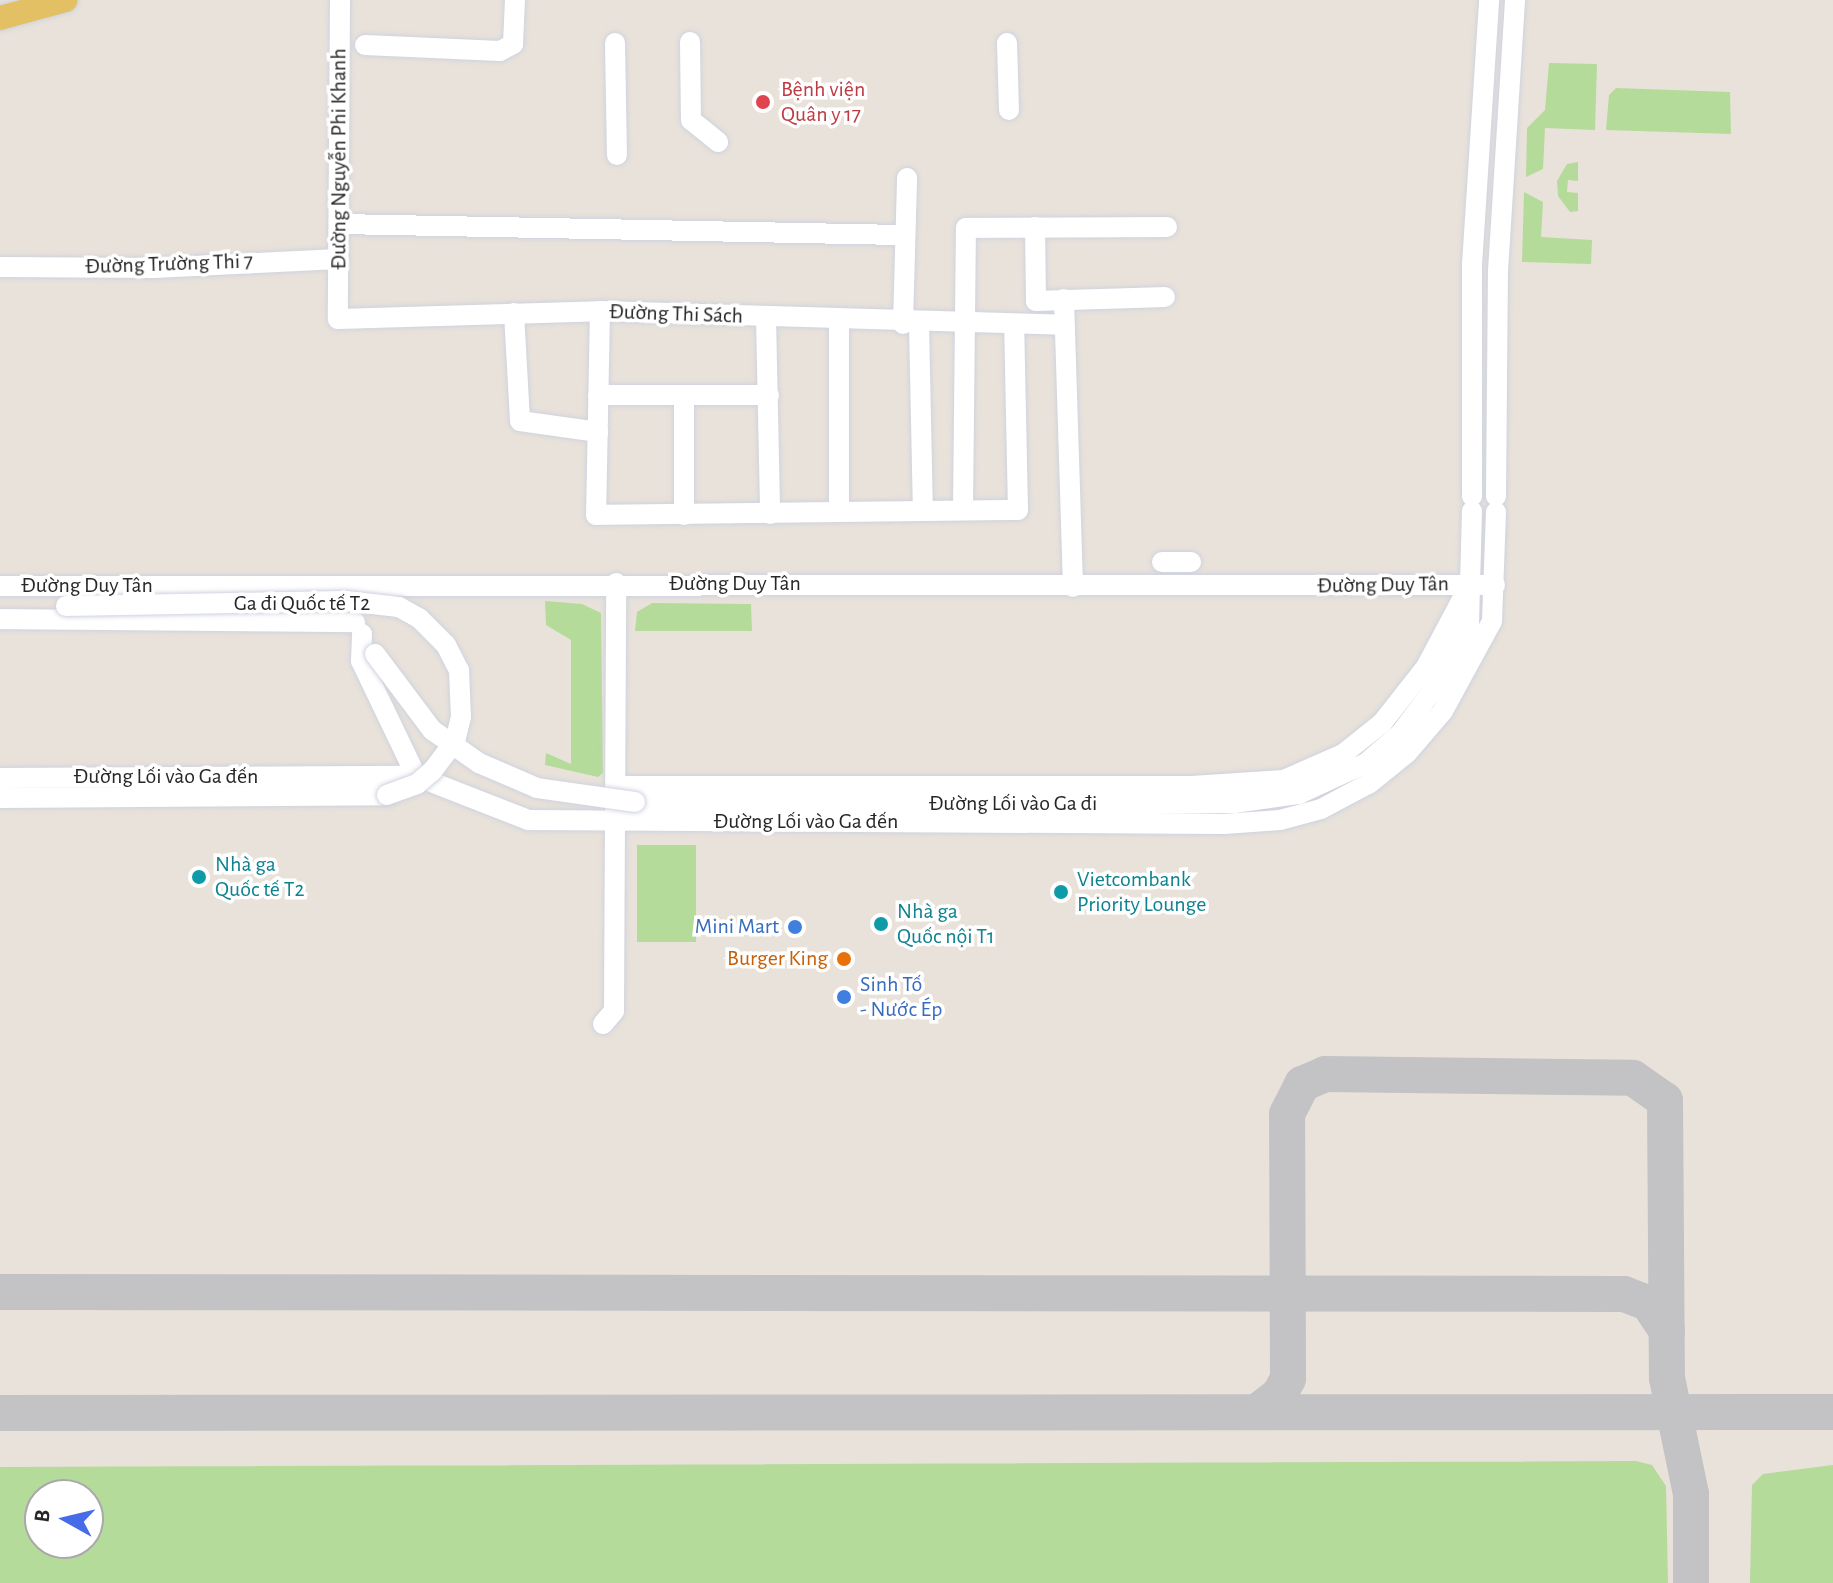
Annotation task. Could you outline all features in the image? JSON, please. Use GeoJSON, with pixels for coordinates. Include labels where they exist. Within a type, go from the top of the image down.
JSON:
{"type":"FeatureCollection","features":[{"type":"Feature","properties":{"kind":"main road"},"geometry":{"type":"LineString","coordinates":[[0,18],[66,0]]}},
{"type":"Feature","properties":{"kind":"street","name":"Đường Nguyễn Phi Khanh"},"geometry":{"type":"LineString","coordinates":[[338,319],[340,0]]}},
{"type":"Feature","properties":{"kind":"street"},"geometry":{"type":"LineString","coordinates":[[365,45],[500,51],[513,44],[515,0]]}},
{"type":"Feature","properties":{"kind":"street","name":"Đường Duy Tân"},"geometry":{"type":"LineString","coordinates":[[1471,584],[1472,265],[1489,0]]}},
{"type":"Feature","properties":{"kind":"street"},"geometry":{"type":"LineString","coordinates":[[1495,585],[1498,271],[1515,0]]}},
{"type":"Feature","properties":{"kind":"street"},"geometry":{"type":"LineString","coordinates":[[690,42],[691,120],[718,142]]}},
{"type":"Feature","properties":{"kind":"street"},"geometry":{"type":"LineString","coordinates":[[615,43],[617,155]]}},
{"type":"Feature","properties":{"kind":"street"},"geometry":{"type":"LineString","coordinates":[[1007,43],[1009,110]]}},
{"type":"Feature","properties":{"kind":"street"},"geometry":{"type":"LineString","coordinates":[[907,178],[904,235],[923,510]]}},
{"type":"Feature","properties":{"kind":"street"},"geometry":{"type":"LineString","coordinates":[[339,224],[904,235]]}},
{"type":"Feature","properties":{"kind":"street"},"geometry":{"type":"LineString","coordinates":[[1035,227],[1036,301],[1165,297]]}},
{"type":"Feature","properties":{"kind":"street"},"geometry":{"type":"LineString","coordinates":[[963,509],[962,324],[966,228],[1167,227]]}},
{"type":"Feature","properties":{"kind":"street","name":"Đường Trường Thi 7"},"geometry":{"type":"LineString","coordinates":[[0,267],[154,268],[339,259]]}},
{"type":"Feature","properties":{"kind":"street"},"geometry":{"type":"LineString","coordinates":[[1064,299],[1073,587]]}},
{"type":"Feature","properties":{"kind":"street"},"geometry":{"type":"LineString","coordinates":[[600,311],[596,515],[1018,510],[1014,325]]}},
{"type":"Feature","properties":{"kind":"street","name":"Đường Thi Sách"},"geometry":{"type":"LineString","coordinates":[[338,319],[600,311],[911,324],[1064,325]]}},
{"type":"Feature","properties":{"kind":"street"},"geometry":{"type":"LineString","coordinates":[[514,313],[520,421],[598,432]]}},
{"type":"Feature","properties":{"kind":"street"},"geometry":{"type":"LineString","coordinates":[[766,317],[770,514]]}},
{"type":"Feature","properties":{"kind":"street"},"geometry":{"type":"LineString","coordinates":[[839,320],[839,512]]}},
{"type":"Feature","properties":{"kind":"street"},"geometry":{"type":"LineString","coordinates":[[1473,389],[1497,390]]}},
{"type":"Feature","properties":{"kind":"street"},"geometry":{"type":"LineString","coordinates":[[598,395],[769,395]]}},
{"type":"Feature","properties":{"kind":"street"},"geometry":{"type":"LineString","coordinates":[[684,395],[684,515]]}},
{"type":"Feature","properties":{"kind":"street"},"geometry":{"type":"LineString","coordinates":[[1162,562],[1191,562]]}},
{"type":"Feature","properties":{"kind":"street"},"geometry":{"type":"LineString","coordinates":[[603,1024],[614,1011],[618,786],[616,583]]}},
{"type":"Feature","properties":{"kind":"street","name":"Đường Duy Tân"},"geometry":{"type":"LineString","coordinates":[[0,586],[616,583],[1073,587],[1495,585]]}},
{"type":"Feature","properties":{"kind":"street"},"geometry":{"type":"LineString","coordinates":[[0,790],[386,788],[416,776],[361,661],[356,584]]}},
{"type":"Feature","properties":{"kind":"street"},"geometry":{"type":"LineString","coordinates":[[618,786],[1192,786],[1284,780],[1343,754],[1382,723],[1426,667],[1471,584]]}},
{"type":"Feature","properties":{"kind":"street","name":"Đường Lối vào Ga đi"},"geometry":{"type":"LineString","coordinates":[[358,628],[432,730],[479,763],[537,788],[635,802],[1069,805],[1275,798],[1353,772],[1415,717],[1466,632],[1471,584]]}},
{"type":"Feature","properties":{"kind":"street","name":"Đường Lối vào Ga đến"},"geometry":{"type":"LineString","coordinates":[[0,778],[416,776],[528,820],[1224,824],[1302,815],[1370,783],[1429,730],[1486,640],[1495,585]]}},
{"type":"Feature","properties":{"kind":"street","name":"Ga đi Quốc tế T2"},"geometry":{"type":"LineString","coordinates":[[0,605],[346,601],[399,607],[419,618],[446,645],[459,670],[461,717],[455,741],[432,771],[417,784],[387,795],[0,798]]}},
{"type":"Feature","properties":{"kind":"street"},"geometry":{"type":"LineString","coordinates":[[0,619],[358,628]]}},
{"type":"Feature","properties":{"kind":"green space"},"geometry":{"type":"Polygon","coordinates":[[[1549,63],[1597,64],[1595,130],[1545,128],[1543,169],[1526,177],[1527,128],[1545,110],[1549,63]]]}},
{"type":"Feature","properties":{"kind":"green space"},"geometry":{"type":"Polygon","coordinates":[[[1616,88],[1730,92],[1731,134],[1606,130],[1609,95],[1616,88]]]}},
{"type":"Feature","properties":{"kind":"green space"},"geometry":{"type":"Polygon","coordinates":[[[1578,162],[1578,181],[1568,180],[1567,192],[1578,193],[1578,211],[1570,212],[1558,196],[1557,181],[1567,164],[1578,162]]]}},
{"type":"Feature","properties":{"kind":"green space"},"geometry":{"type":"Polygon","coordinates":[[[1524,192],[1543,202],[1541,237],[1592,240],[1591,264],[1522,262],[1524,192]]]}},
{"type":"Feature","properties":{"kind":"green space"},"geometry":{"type":"Polygon","coordinates":[[[545,601],[582,604],[601,613],[603,773],[598,777],[545,765],[546,753],[571,764],[571,640],[546,625],[545,601]]]}},
{"type":"Feature","properties":{"kind":"green space"},"geometry":{"type":"Polygon","coordinates":[[[652,603],[751,604],[752,631],[635,631],[637,612],[652,603]]]}},
{"type":"Feature","properties":{"kind":"green space"},"geometry":{"type":"Polygon","coordinates":[[[637,845],[696,845],[696,942],[637,942],[637,845]]]}},
{"type":"Feature","properties":{"kind":"green space"},"geometry":{"type":"Polygon","coordinates":[[[1636,1461],[1652,1465],[1666,1486],[1668,1583],[0,1583],[0,1467],[1636,1461]]]}},
{"type":"Feature","properties":{"kind":"green space"},"geometry":{"type":"Polygon","coordinates":[[[1833,1465],[1833,1583],[1750,1583],[1752,1485],[1763,1474],[1833,1465]]]}},
{"type":"Feature","properties":{"kind":"taxiway"},"geometry":{"type":"LineString","coordinates":[[1257,1412],[1279,1395],[1288,1379],[1287,1114],[1302,1084],[1325,1074],[1633,1078],[1665,1100],[1667,1378],[1691,1494],[1691,1583]]}},
{"type":"Feature","properties":{"kind":"taxiway"},"geometry":{"type":"LineString","coordinates":[[0,1292],[1624,1294],[1648,1303],[1667,1331]]}},
{"type":"Feature","properties":{"kind":"taxiway"},"geometry":{"type":"LineString","coordinates":[[0,1413],[1833,1412]]}},
{"type":"Feature","properties":{"kind":"place","name":"Bệnh viện Quân y 17"},"geometry":{"type":"Point","coordinates":[763,102]}},
{"type":"Feature","properties":{"kind":"place","name":"Nhà ga Quốc tế T2"},"geometry":{"type":"Point","coordinates":[199,877]}},
{"type":"Feature","properties":{"kind":"place","name":"Vietcombank Priority Lounge"},"geometry":{"type":"Point","coordinates":[1061,892]}},
{"type":"Feature","properties":{"kind":"place","name":"Nhà ga Quốc nội T1"},"geometry":{"type":"Point","coordinates":[881,924]}},
{"type":"Feature","properties":{"kind":"place","name":"Mini Mart"},"geometry":{"type":"Point","coordinates":[795,927]}},
{"type":"Feature","properties":{"kind":"place","name":"Burger King"},"geometry":{"type":"Point","coordinates":[844,959]}},
{"type":"Feature","properties":{"kind":"place","name":"Sinh Tố - Nước Ép"},"geometry":{"type":"Point","coordinates":[844,997]}}]}
